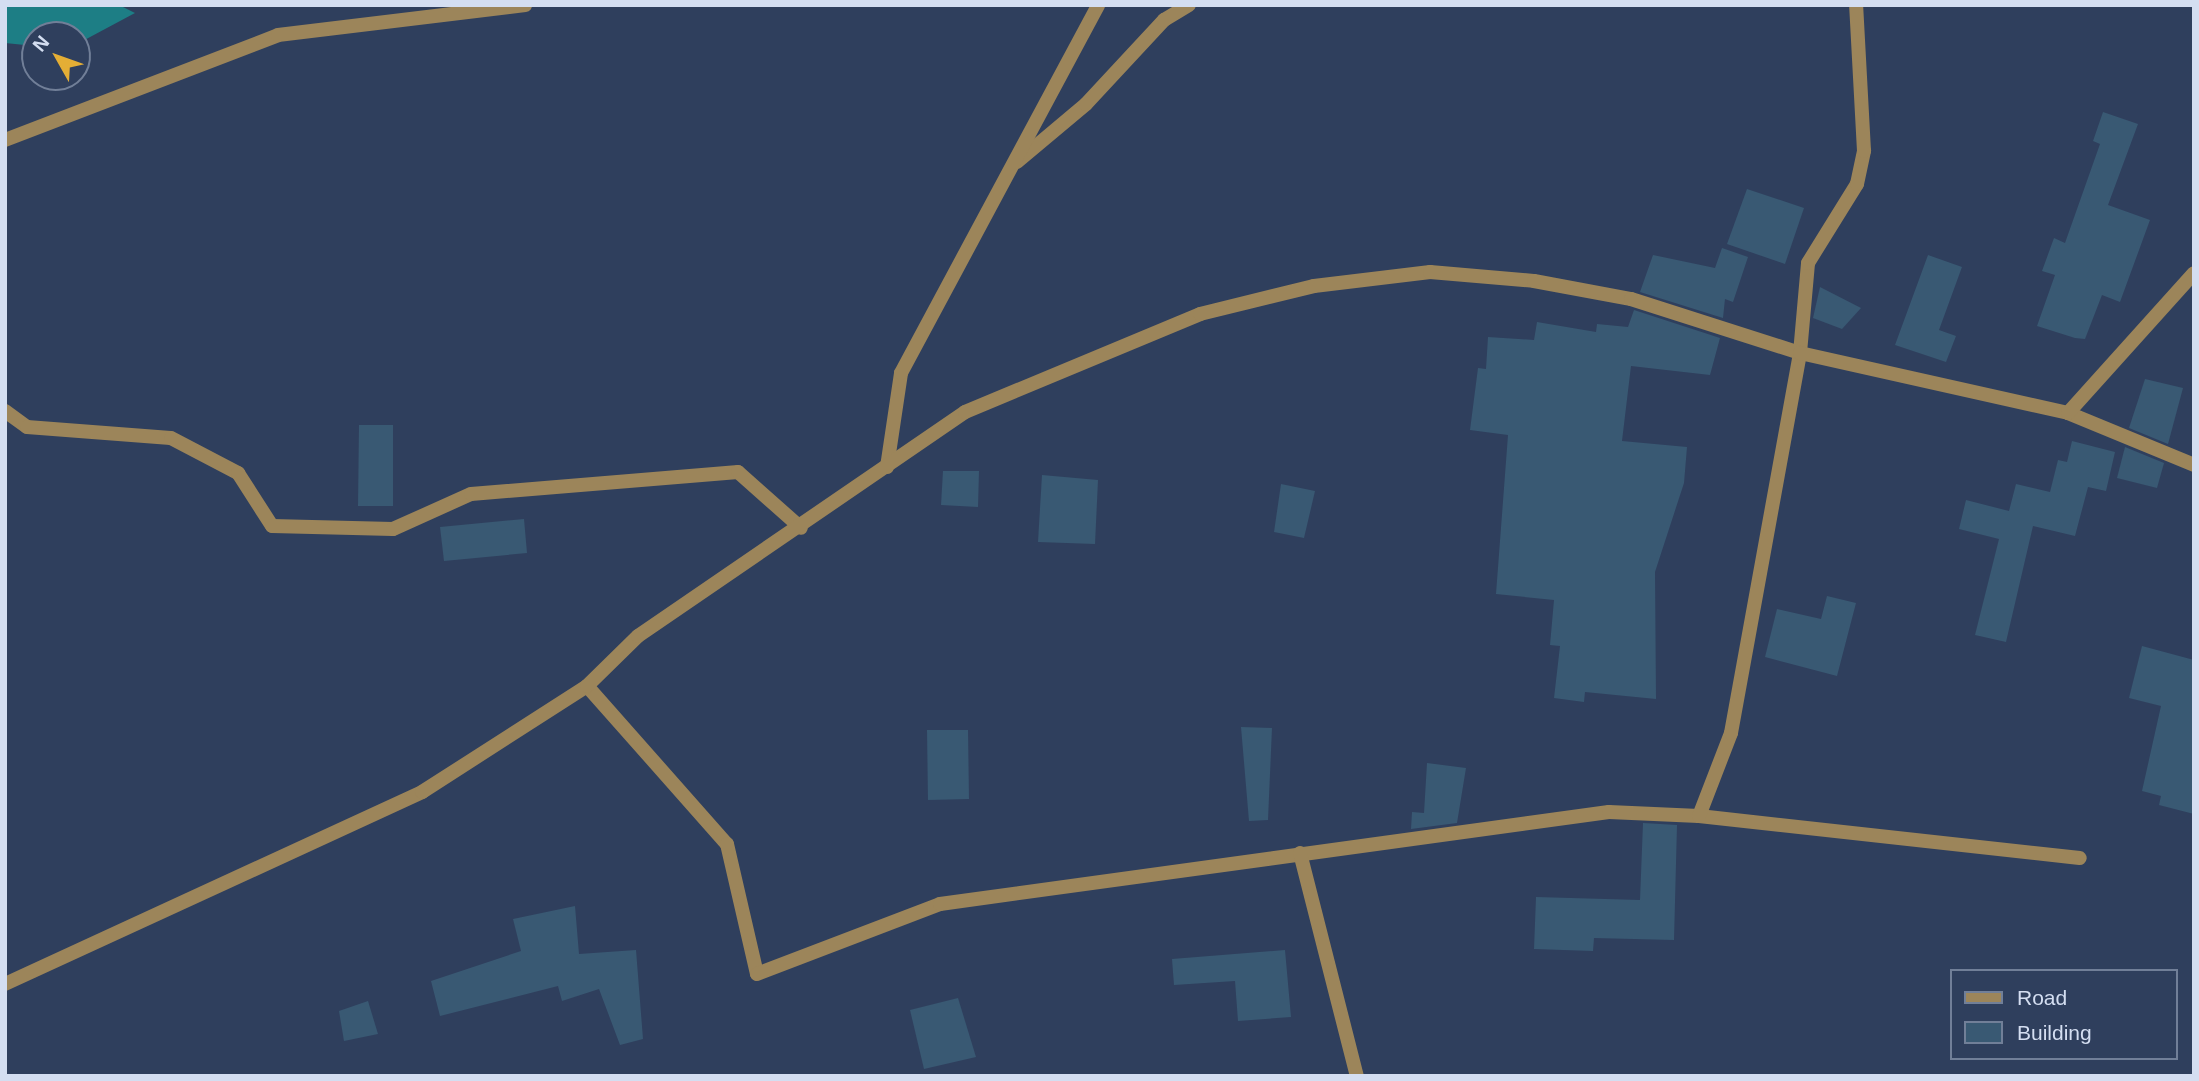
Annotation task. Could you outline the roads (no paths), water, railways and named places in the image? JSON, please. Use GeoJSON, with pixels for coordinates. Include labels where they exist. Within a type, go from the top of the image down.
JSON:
{"type":"FeatureCollection","features":[{"type":"Feature","properties":{"kind":"street"},"geometry":{"type":"LineString","coordinates":[[5,141],[278,35],[525,5]]}},
{"type":"Feature","properties":{"kind":"street"},"geometry":{"type":"LineString","coordinates":[[887,467],[901,373],[1098,5]]}},
{"type":"Feature","properties":{"kind":"street"},"geometry":{"type":"LineString","coordinates":[[1011,167],[1086,104],[1164,20],[1189,5]]}},
{"type":"Feature","properties":{"kind":"street"},"geometry":{"type":"LineString","coordinates":[[1699,816],[1731,733],[1800,353],[1814,245],[1843,211],[1864,151],[1856,5]]}},
{"type":"Feature","properties":{"kind":"street"},"geometry":{"type":"LineString","coordinates":[[5,985],[422,792],[587,685],[638,636],[978,407],[1200,314],[1314,286],[1430,272],[1534,281],[1631,299],[1800,353],[2068,413],[2194,465]]}},
{"type":"Feature","properties":{"kind":"street"},"geometry":{"type":"LineString","coordinates":[[2068,413],[2194,273]]}},
{"type":"Feature","properties":{"kind":"street"},"geometry":{"type":"LineString","coordinates":[[5,411],[27,427],[172,438],[238,473],[272,526],[393,529],[471,494],[738,472],[801,528]]}},
{"type":"Feature","properties":{"kind":"street"},"geometry":{"type":"LineString","coordinates":[[587,685],[727,844],[757,974],[940,904],[1609,812],[1699,816],[2080,858]]}},
{"type":"Feature","properties":{"kind":"street"},"geometry":{"type":"LineString","coordinates":[[1300,853],[1357,1076]]}}]}
